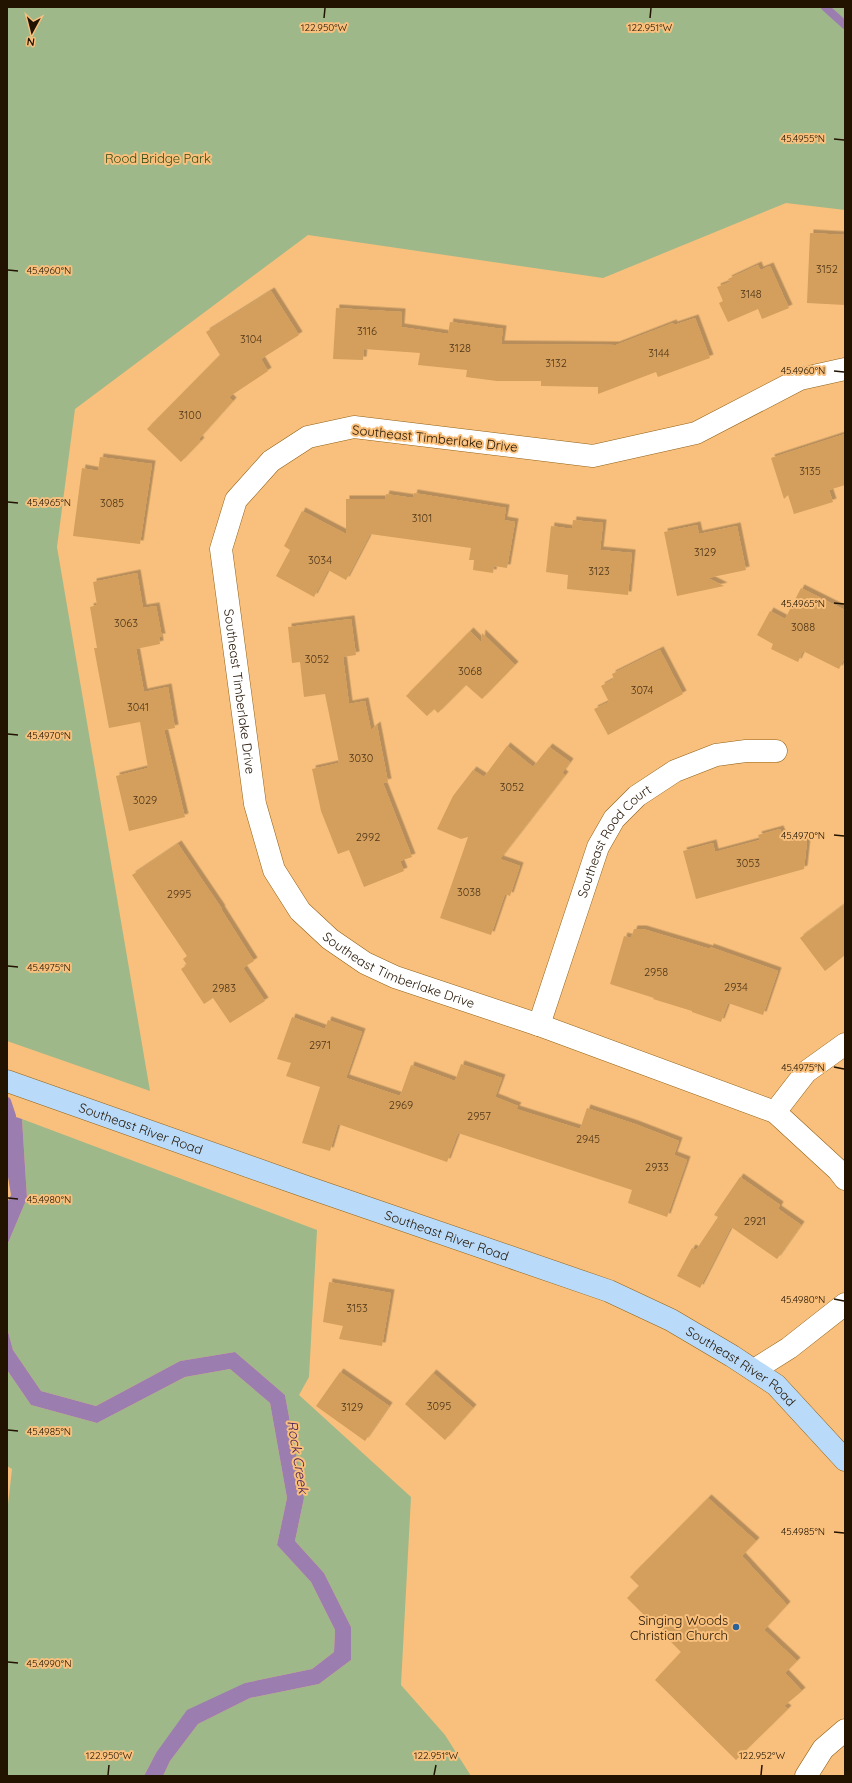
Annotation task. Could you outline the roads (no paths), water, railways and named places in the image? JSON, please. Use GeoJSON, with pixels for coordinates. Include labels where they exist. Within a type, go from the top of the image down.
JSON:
{"type":"FeatureCollection","features":[{"type":"Feature","properties":{"kind":"main road","name":"Southeast River Road"},"geometry":{"type":"LineString","coordinates":[[7,1081],[307,1187],[609,1291],[671,1320],[776,1385],[845,1460]]}},
{"type":"Feature","properties":{"kind":"street","name":"Southeast Timberlake Drive"},"geometry":{"type":"LineString","coordinates":[[845,368],[800,379],[696,432],[593,456],[354,427],[308,437],[271,461],[236,500],[221,549],[256,804],[274,870],[300,911],[330,940],[365,963],[395,977],[539,1025],[775,1112],[838,1170],[845,1179]]}},
{"type":"Feature","properties":{"kind":"street","name":"Southeast Rood Court"},"geometry":{"type":"LineString","coordinates":[[539,1025],[598,847],[614,819],[636,796],[675,771],[716,755],[746,751],[776,750]]}},
{"type":"Feature","properties":{"kind":"street"},"geometry":{"type":"LineString","coordinates":[[775,1112],[806,1072],[845,1044]]}},
{"type":"Feature","properties":{"kind":"street"},"geometry":{"type":"LineString","coordinates":[[754,1370],[789,1348],[845,1304]]}},
{"type":"Feature","properties":{"kind":"street"},"geometry":{"type":"LineString","coordinates":[[806,1776],[823,1749],[845,1730]]}},
{"type":"Feature","properties":{"kind":"waterway"},"geometry":{"type":"LineString","coordinates":[[825,7],[845,25]]}},
{"type":"Feature","properties":{"kind":"waterway","name":"Rock Creek"},"geometry":{"type":"LineString","coordinates":[[7,1101],[12,1116],[12,1125]]}},
{"type":"Feature","properties":{"kind":"place","name":"Singing Woods Christian Church"},"geometry":{"type":"Point","coordinates":[736,1627]}},
{"type":"Feature","properties":{"kind":"park label","name":"Rood Bridge Park"},"geometry":{"type":"Point","coordinates":[158,158]}}]}
